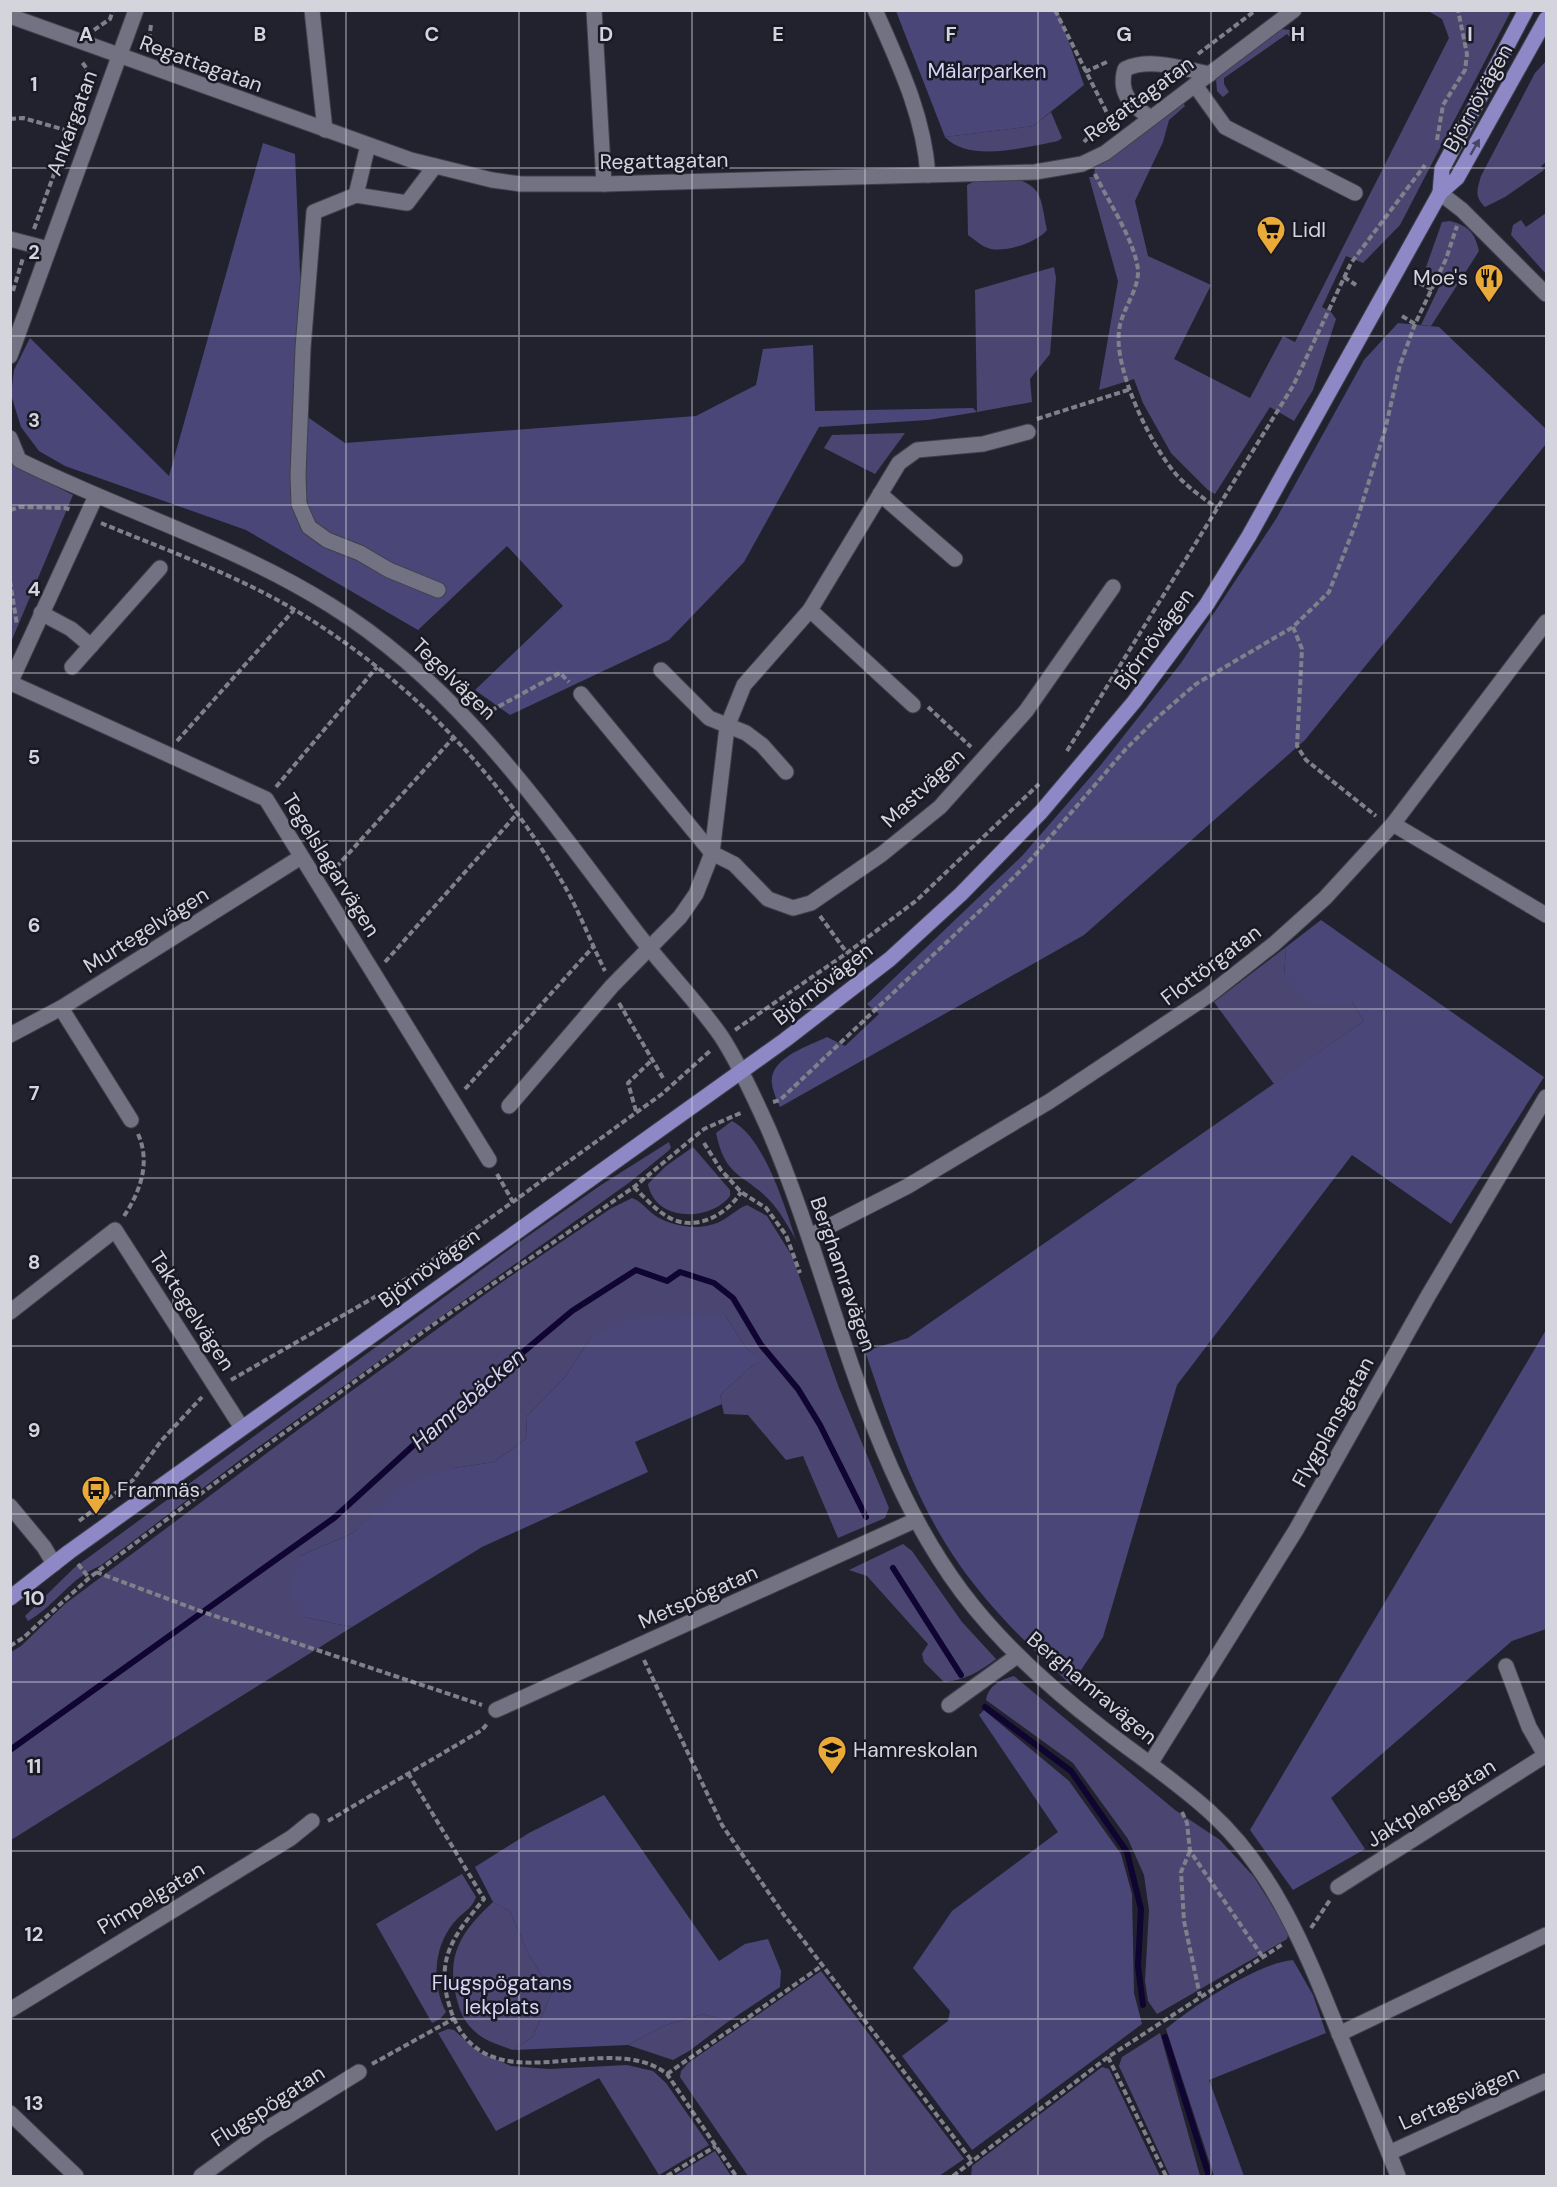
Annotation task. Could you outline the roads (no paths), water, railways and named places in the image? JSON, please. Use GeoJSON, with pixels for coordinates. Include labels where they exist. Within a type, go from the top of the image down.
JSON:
{"type":"FeatureCollection","features":[{"type":"Feature","properties":{"kind":"main road","name":"Björnövägen"},"geometry":{"type":"LineString","coordinates":[[1440,193],[1442,169],[1526,10]]}},
{"type":"Feature","properties":{"kind":"main road","name":"Björnövägen"},"geometry":{"type":"LineString","coordinates":[[10,1598],[242,1428],[740,1073],[890,959],[961,894],[1041,812],[1134,702],[1207,604],[1249,536],[1440,193],[1457,178],[1546,19]]}},
{"type":"Feature","properties":{"kind":"street","name":"Ankargatan"},"geometry":{"type":"LineString","coordinates":[[10,356],[136,10]]}},
{"type":"Feature","properties":{"kind":"street"},"geometry":{"type":"LineString","coordinates":[[312,10],[326,130]]}},
{"type":"Feature","properties":{"kind":"street"},"geometry":{"type":"LineString","coordinates":[[594,10],[604,184]]}},
{"type":"Feature","properties":{"kind":"street"},"geometry":{"type":"LineString","coordinates":[[875,10],[911,91],[926,147],[928,175]]}},
{"type":"Feature","properties":{"kind":"street","name":"Regattagatan"},"geometry":{"type":"LineString","coordinates":[[10,16],[368,145],[435,166],[492,180],[520,184],[604,184],[1035,172],[1089,161],[1105,153],[1294,10]]}},
{"type":"Feature","properties":{"kind":"street"},"geometry":{"type":"LineString","coordinates":[[1151,118],[1124,96],[1121,82],[1125,69],[1136,64],[1150,63],[1210,74]]}},
{"type":"Feature","properties":{"kind":"street"},"geometry":{"type":"LineString","coordinates":[[1195,85],[1225,127],[1356,193]]}},
{"type":"Feature","properties":{"kind":"street"},"geometry":{"type":"LineString","coordinates":[[356,195],[368,145]]}},
{"type":"Feature","properties":{"kind":"street"},"geometry":{"type":"LineString","coordinates":[[435,166],[407,203],[356,195],[314,212],[303,348],[298,475],[299,504],[309,527],[327,540],[360,553],[389,570],[438,590]]}},
{"type":"Feature","properties":{"kind":"street"},"geometry":{"type":"LineString","coordinates":[[1440,193],[1462,210],[1546,294]]}},
{"type":"Feature","properties":{"kind":"street"},"geometry":{"type":"LineString","coordinates":[[10,238],[48,249]]}},
{"type":"Feature","properties":{"kind":"street"},"geometry":{"type":"LineString","coordinates":[[508,1106],[612,987],[680,918],[696,894],[712,853],[727,727],[744,686],[810,610],[899,463],[917,450],[983,444],[1028,432]]}},
{"type":"Feature","properties":{"kind":"street","name":"Tegelvägen"},"geometry":{"type":"LineString","coordinates":[[10,438],[19,460],[96,496],[233,552],[333,606],[372,632],[419,670],[471,722],[518,777],[649,949],[722,1038],[740,1073]]}},
{"type":"Feature","properties":{"kind":"street"},"geometry":{"type":"LineString","coordinates":[[880,494],[955,559]]}},
{"type":"Feature","properties":{"kind":"street","name":"Tegelslagarvägen"},"geometry":{"type":"LineString","coordinates":[[96,496],[11,683],[266,799],[489,1160]]}},
{"type":"Feature","properties":{"kind":"street"},"geometry":{"type":"LineString","coordinates":[[72,668],[160,568]]}},
{"type":"Feature","properties":{"kind":"street","name":"Mastvägen"},"geometry":{"type":"LineString","coordinates":[[712,853],[734,864],[768,898],[793,908],[811,903],[882,854],[940,807],[1026,711],[1113,587]]}},
{"type":"Feature","properties":{"kind":"street"},"geometry":{"type":"LineString","coordinates":[[810,610],[826,621],[913,705]]}},
{"type":"Feature","properties":{"kind":"street"},"geometry":{"type":"LineString","coordinates":[[41,613],[71,629],[91,646]]}},
{"type":"Feature","properties":{"kind":"street","name":"Flottörgatan"},"geometry":{"type":"LineString","coordinates":[[810,1236],[908,1186],[1031,1113],[1209,995],[1274,944],[1316,906],[1393,824],[1546,622]]}},
{"type":"Feature","properties":{"kind":"street"},"geometry":{"type":"LineString","coordinates":[[661,670],[709,718],[746,733],[762,745],[786,772]]}},
{"type":"Feature","properties":{"kind":"street"},"geometry":{"type":"LineString","coordinates":[[581,694],[712,853]]}},
{"type":"Feature","properties":{"kind":"street"},"geometry":{"type":"LineString","coordinates":[[1393,824],[1546,915]]}},
{"type":"Feature","properties":{"kind":"street","name":"Murtegelvägen"},"geometry":{"type":"LineString","coordinates":[[10,1035],[61,1008],[301,856]]}},
{"type":"Feature","properties":{"kind":"street"},"geometry":{"type":"LineString","coordinates":[[61,1008],[131,1120]]}},
{"type":"Feature","properties":{"kind":"street","name":"Berghamravägen"},"geometry":{"type":"LineString","coordinates":[[740,1073],[768,1129],[810,1236],[856,1377],[916,1520],[962,1591],[1017,1656],[1103,1729],[1211,1813],[1242,1845],[1272,1887],[1299,1935],[1398,2176]]}},
{"type":"Feature","properties":{"kind":"street","name":"Flygplansgatan"},"geometry":{"type":"LineString","coordinates":[[1150,1764],[1296,1530],[1428,1296],[1546,1097]]}},
{"type":"Feature","properties":{"kind":"street","name":"Taktegelvägen"},"geometry":{"type":"LineString","coordinates":[[10,1312],[109,1234],[217,1388],[242,1428]]}},
{"type":"Feature","properties":{"kind":"street"},"geometry":{"type":"LineString","coordinates":[[10,1506],[44,1547],[54,1564]]}},
{"type":"Feature","properties":{"kind":"street","name":"Metspögatan"},"geometry":{"type":"LineString","coordinates":[[496,1710],[916,1520]]}},
{"type":"Feature","properties":{"kind":"street"},"geometry":{"type":"LineString","coordinates":[[949,1705],[1017,1656]]}},
{"type":"Feature","properties":{"kind":"street"},"geometry":{"type":"LineString","coordinates":[[1506,1666],[1529,1727],[1546,1755]]}},
{"type":"Feature","properties":{"kind":"street","name":"Jaktplansgatan"},"geometry":{"type":"LineString","coordinates":[[1338,1887],[1546,1755]]}},
{"type":"Feature","properties":{"kind":"street","name":"Pimpelgatan"},"geometry":{"type":"LineString","coordinates":[[10,2010],[291,1838],[312,1821]]}},
{"type":"Feature","properties":{"kind":"street"},"geometry":{"type":"LineString","coordinates":[[1339,2034],[1546,1935]]}},
{"type":"Feature","properties":{"kind":"street","name":"Flugspögatan"},"geometry":{"type":"LineString","coordinates":[[201,2176],[262,2132],[359,2072]]}},
{"type":"Feature","properties":{"kind":"street","name":"Lertagsvägen"},"geometry":{"type":"LineString","coordinates":[[1389,2153],[1546,2081]]}},
{"type":"Feature","properties":{"kind":"street"},"geometry":{"type":"LineString","coordinates":[[10,2113],[76,2176]]}},
{"type":"Feature","properties":{"kind":"waterway","name":"Hamrebäcken"},"geometry":{"type":"LineString","coordinates":[[10,1750],[334,1518],[428,1432],[572,1311],[636,1270],[667,1281],[680,1272],[714,1283],[733,1298],[761,1345],[798,1389],[820,1425],[866,1517]]}},
{"type":"Feature","properties":{"kind":"waterway","name":"Hamrebäcken"},"geometry":{"type":"LineString","coordinates":[[893,1568],[961,1675]]}},
{"type":"Feature","properties":{"kind":"waterway","name":"Hamrebäcken"},"geometry":{"type":"LineString","coordinates":[[985,1707],[1071,1771],[1127,1852],[1141,1909],[1138,1966],[1143,2005]]}},
{"type":"Feature","properties":{"kind":"waterway","name":"Hamrebäcken"},"geometry":{"type":"LineString","coordinates":[[1165,2037],[1209,2176]]}},
{"type":"Feature","properties":{"kind":"place","name":"Lidl"},"geometry":{"type":"Point","coordinates":[1271,256]}},
{"type":"Feature","properties":{"kind":"place","name":"Moe's"},"geometry":{"type":"Point","coordinates":[1489,304]}},
{"type":"Feature","properties":{"kind":"place","name":"Framnäs"},"geometry":{"type":"Point","coordinates":[96,1516]}},
{"type":"Feature","properties":{"kind":"place","name":"Hamreskolan"},"geometry":{"type":"Point","coordinates":[832,1776]}},
{"type":"Feature","properties":{"kind":"park label","name":"Mälarparken"},"geometry":{"type":"Point","coordinates":[987,71]}},
{"type":"Feature","properties":{"kind":"park label","name":"Flugspögatans lekplats"},"geometry":{"type":"Point","coordinates":[502,1995]}}]}
